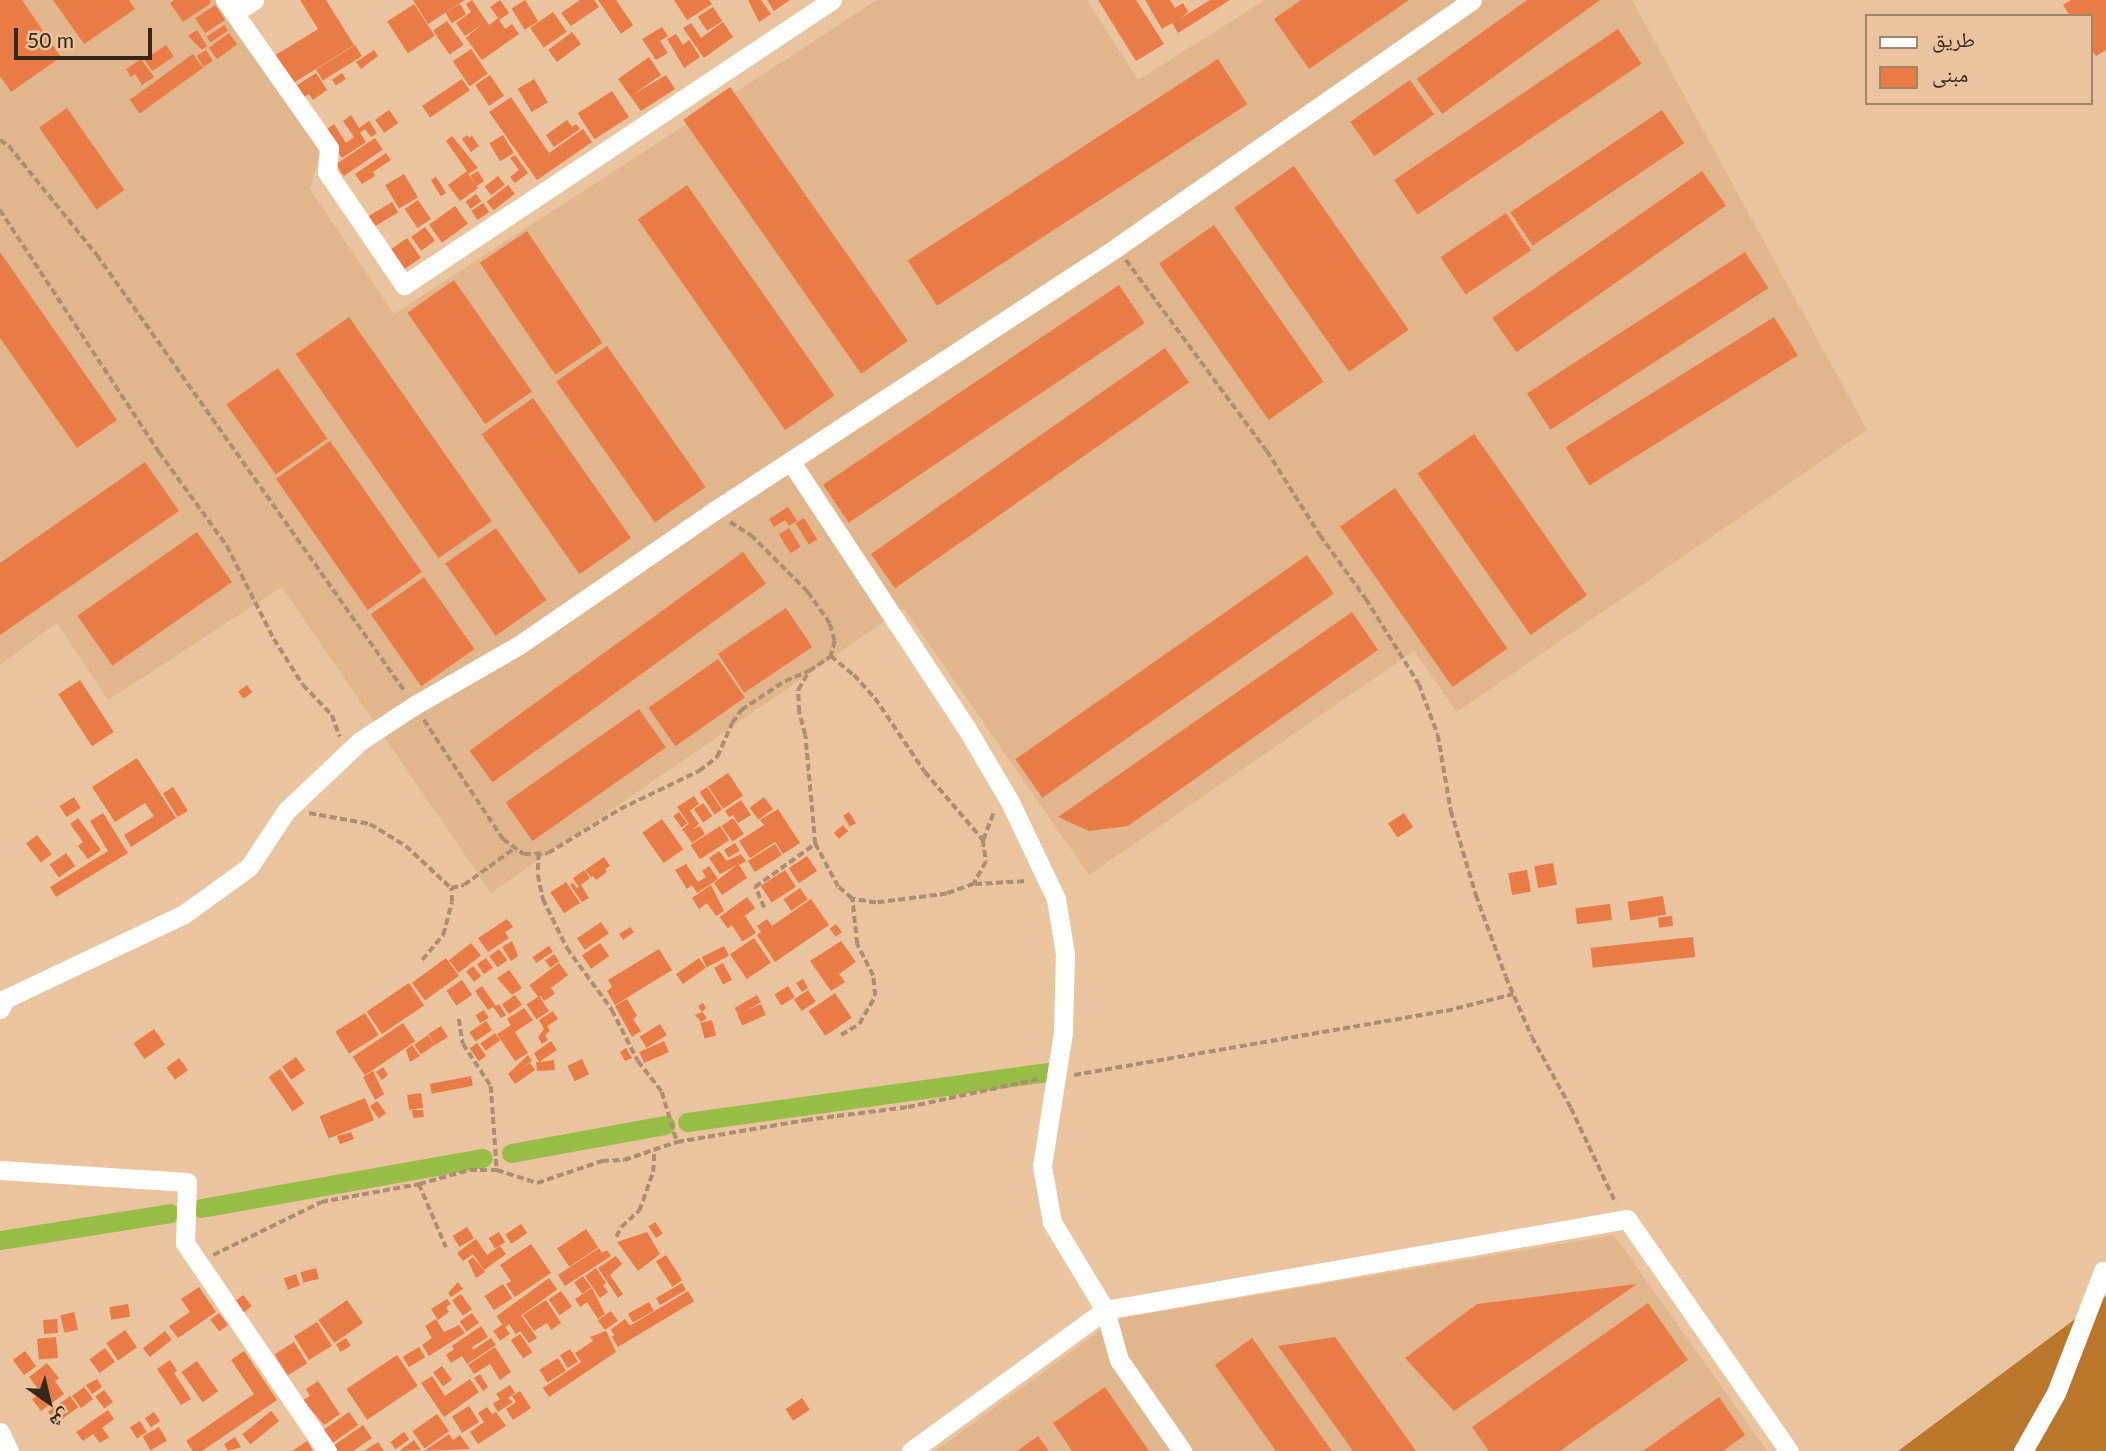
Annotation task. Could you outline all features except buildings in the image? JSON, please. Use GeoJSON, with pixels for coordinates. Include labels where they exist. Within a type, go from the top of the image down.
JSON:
{"type":"FeatureCollection","features":[{"type":"Feature","properties":{"kind":"street"},"geometry":{"type":"LineString","coordinates":[[254,0],[230,7],[329,148],[327,172],[404,285],[832,0]]}},
{"type":"Feature","properties":{"kind":"street"},"geometry":{"type":"LineString","coordinates":[[0,1009],[5,999],[184,914],[249,867],[286,811],[346,752],[415,705],[519,645],[714,511],[1117,247],[1472,0]]}},
{"type":"Feature","properties":{"kind":"street"},"geometry":{"type":"LineString","coordinates":[[791,462],[967,729],[1004,791],[1056,899],[1065,954],[1063,1032],[1042,1166],[1052,1222],[1105,1310],[1119,1360],[1182,1451]]}},
{"type":"Feature","properties":{"kind":"street"},"geometry":{"type":"LineString","coordinates":[[0,1170],[187,1182],[185,1243],[327,1451]]}},
{"type":"Feature","properties":{"kind":"street"},"geometry":{"type":"LineString","coordinates":[[911,1451],[1105,1310],[1627,1219],[1788,1451]]}},
{"type":"Feature","properties":{"kind":"street"},"geometry":{"type":"LineString","coordinates":[[2024,1451],[2056,1393],[2103,1271]]}},
{"type":"Feature","properties":{"kind":"street"},"geometry":{"type":"LineString","coordinates":[[0,1432],[9,1451]]}},
{"type":"Feature","properties":{"kind":"path"},"geometry":{"type":"LineString","coordinates":[[0,140],[9,146],[97,255],[415,705],[503,839],[524,854],[548,853],[620,809],[699,771],[717,757],[732,723],[741,710],[785,681],[809,671],[831,656],[835,641],[830,624],[808,592],[751,535],[714,511]]}},
{"type":"Feature","properties":{"kind":"path"},"geometry":{"type":"LineString","coordinates":[[0,210],[159,452],[227,546],[274,639],[303,685],[332,715],[346,752]]}},
{"type":"Feature","properties":{"kind":"path"},"geometry":{"type":"LineString","coordinates":[[1117,247],[1266,451],[1320,535],[1366,599],[1419,684],[1438,735],[1451,811],[1476,895],[1513,994],[1614,1199],[1627,1219]]}},
{"type":"Feature","properties":{"kind":"path"},"geometry":{"type":"LineString","coordinates":[[831,656],[854,675],[875,698],[925,772],[983,840]]}},
{"type":"Feature","properties":{"kind":"path"},"geometry":{"type":"LineString","coordinates":[[809,671],[798,690],[799,712],[808,758],[815,844],[838,887],[852,899],[876,903],[947,894],[974,884],[1035,880],[1051,890]]}},
{"type":"Feature","properties":{"kind":"path"},"geometry":{"type":"LineString","coordinates":[[974,884],[986,862],[983,840],[1004,791]]}},
{"type":"Feature","properties":{"kind":"path"},"geometry":{"type":"LineString","coordinates":[[286,811],[321,814],[370,824],[407,846],[451,888],[452,902],[443,935],[422,960]]}},
{"type":"Feature","properties":{"kind":"path"},"geometry":{"type":"LineString","coordinates":[[764,908],[755,887],[815,844]]}},
{"type":"Feature","properties":{"kind":"path"},"geometry":{"type":"LineString","coordinates":[[451,888],[464,886],[515,848]]}},
{"type":"Feature","properties":{"kind":"path"},"geometry":{"type":"LineString","coordinates":[[539,853],[538,875],[543,899],[568,948],[612,1010],[638,1061],[662,1092],[677,1142]]}},
{"type":"Feature","properties":{"kind":"path"},"geometry":{"type":"LineString","coordinates":[[841,1035],[859,1024],[875,996],[873,976],[857,944],[852,899]]}},
{"type":"Feature","properties":{"kind":"path"},"geometry":{"type":"LineString","coordinates":[[198,1262],[321,1202],[419,1184],[470,1170],[497,1170],[537,1183],[602,1161],[624,1160],[677,1142],[806,1120],[908,1107],[1010,1083],[1446,1010],[1513,994]]}},
{"type":"Feature","properties":{"kind":"path"},"geometry":{"type":"LineString","coordinates":[[459,1019],[463,1044],[491,1086],[497,1170]]}},
{"type":"Feature","properties":{"kind":"path"},"geometry":{"type":"LineString","coordinates":[[616,1237],[621,1227],[639,1211],[653,1172],[654,1151]]}},
{"type":"Feature","properties":{"kind":"path"},"geometry":{"type":"LineString","coordinates":[[419,1184],[446,1247]]}},
{"type":"Feature","properties":{"kind":"shaded area"},"geometry":{"type":"Polygon","coordinates":[[[0,0],[221,0],[322,146],[310,189],[394,314],[877,0],[1087,0],[1138,80],[1265,0],[1632,0],[1867,430],[1457,712],[1414,651],[1089,875],[904,608],[491,893],[282,587],[108,700],[57,623],[0,665],[0,0]]]}},
{"type":"Feature","properties":{"kind":"shaded area"},"geometry":{"type":"Polygon","coordinates":[[[1614,1235],[1767,1451],[935,1451],[1116,1319],[1614,1235]]]}},
{"type":"Feature","properties":{"kind":"shaded area"},"geometry":{"type":"Polygon","coordinates":[[[2106,1296],[2106,1451],[1898,1451],[2106,1296]]]}},
{"type":"Feature","properties":{"kind":"waterway"},"geometry":{"type":"LineString","coordinates":[[687,1122],[1055,1071]]}},
{"type":"Feature","properties":{"kind":"waterway"},"geometry":{"type":"LineString","coordinates":[[511,1153],[665,1125]]}},
{"type":"Feature","properties":{"kind":"waterway"},"geometry":{"type":"LineString","coordinates":[[201,1208],[483,1158]]}},
{"type":"Feature","properties":{"kind":"waterway"},"geometry":{"type":"LineString","coordinates":[[0,1240],[170,1213]]}}]}
